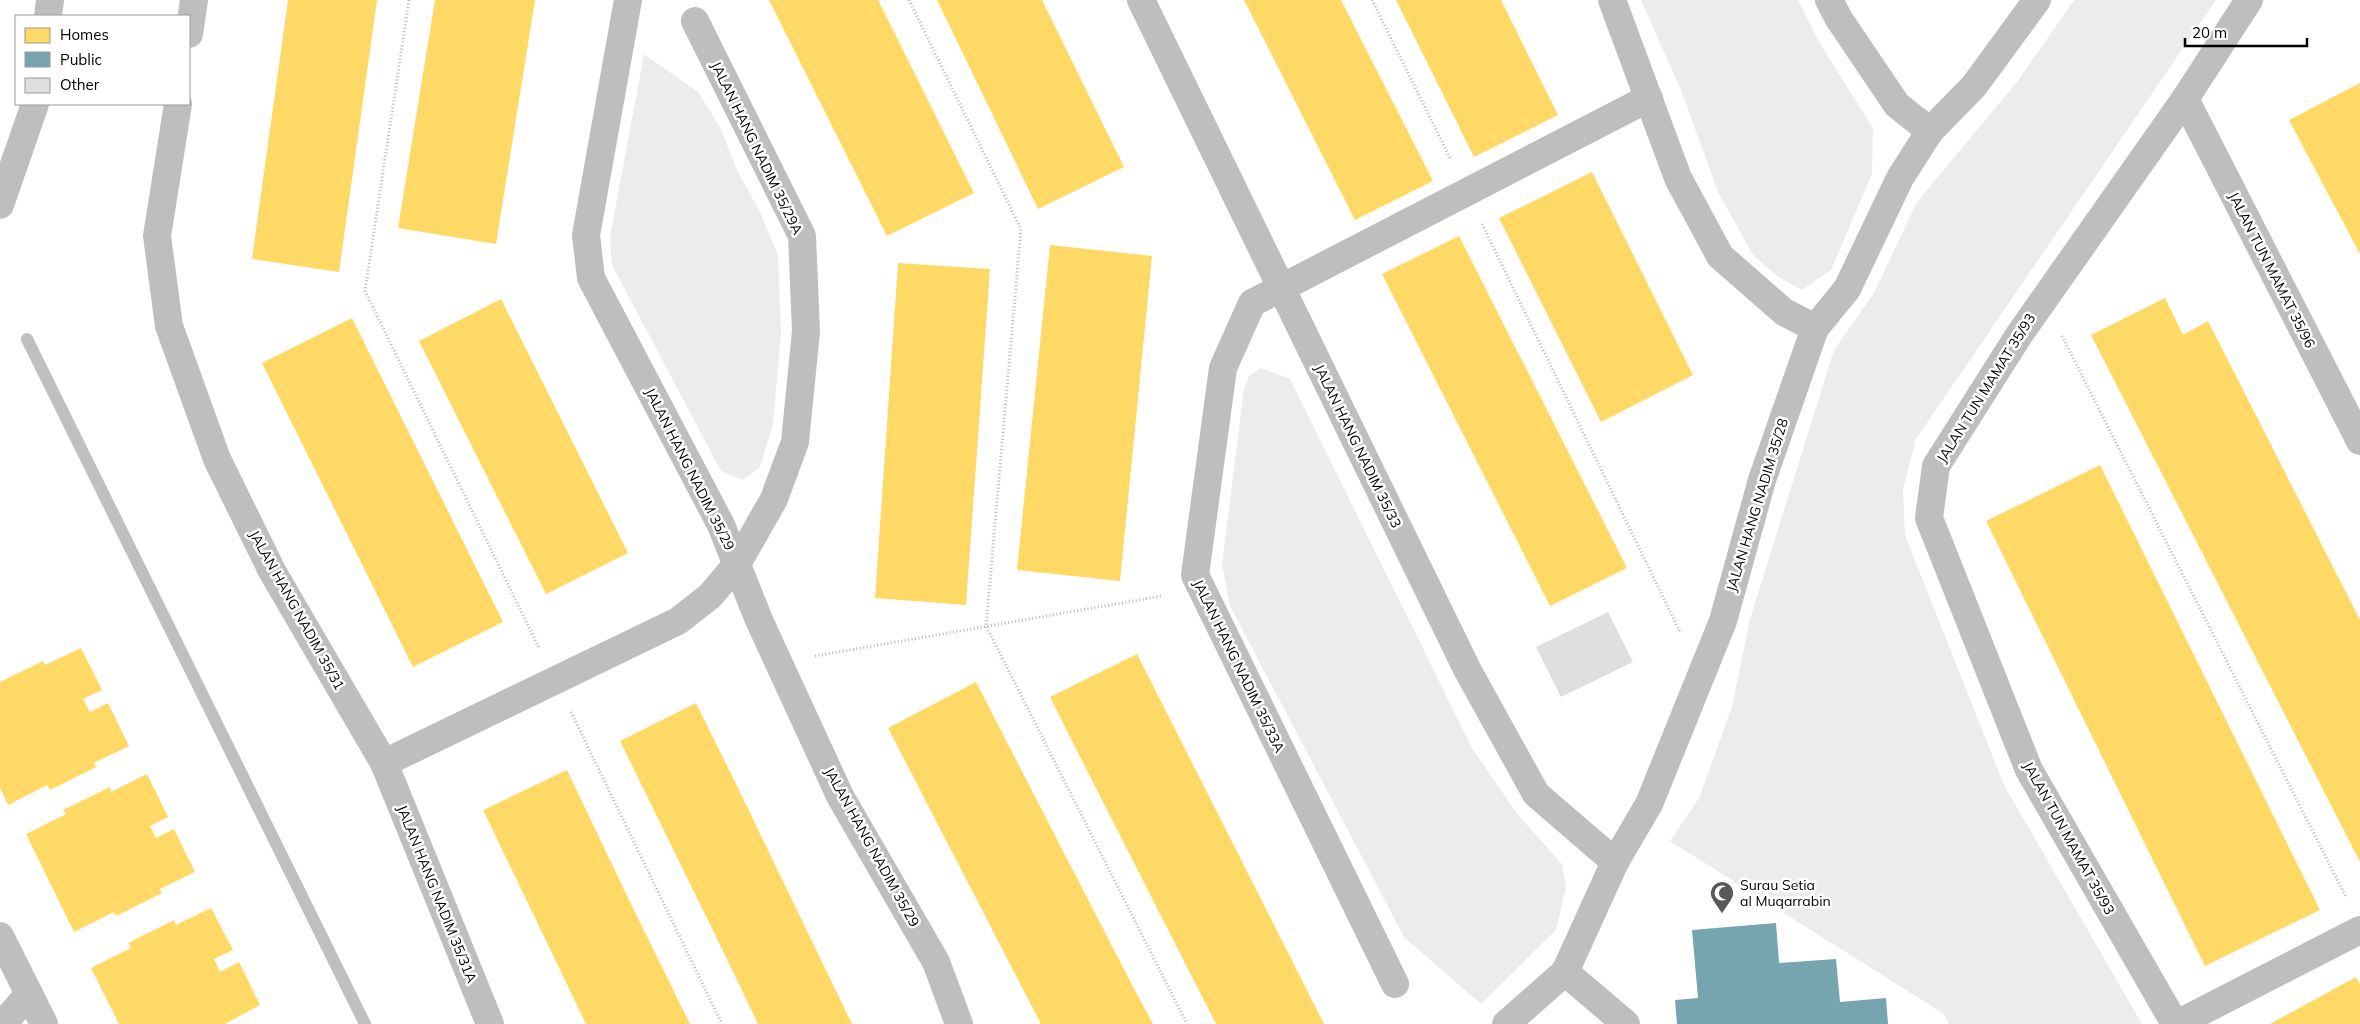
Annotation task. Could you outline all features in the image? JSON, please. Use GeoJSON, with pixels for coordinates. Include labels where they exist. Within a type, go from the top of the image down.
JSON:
{"type":"FeatureCollection","features":[{"type":"Feature","properties":{"kind":"street"},"geometry":{"type":"LineString","coordinates":[[48,15],[50,0]]}},
{"type":"Feature","properties":{"kind":"street"},"geometry":{"type":"LineString","coordinates":[[190,27],[194,0]]}},
{"type":"Feature","properties":{"kind":"street","name":"JALAN HANG NADIM 35/29"},"geometry":{"type":"LineString","coordinates":[[628,0],[586,236],[591,278],[721,525],[759,620],[840,796],[936,962],[959,1024]]}},
{"type":"Feature","properties":{"kind":"street","name":"JALAN HANG NADIM 35/33"},"geometry":{"type":"LineString","coordinates":[[1141,0],[1467,669],[1536,794],[1615,862]]}},
{"type":"Feature","properties":{"kind":"street"},"geometry":{"type":"LineString","coordinates":[[1612,0],[1678,178],[1720,256],[1784,312],[1815,328]]}},
{"type":"Feature","properties":{"kind":"street"},"geometry":{"type":"LineString","coordinates":[[1830,0],[1840,20],[1896,105],[1930,130]]}},
{"type":"Feature","properties":{"kind":"street","name":"JALAN HANG NADIM 35/28"},"geometry":{"type":"LineString","coordinates":[[1506,1024],[1565,972],[1615,862],[1649,804],[1723,621],[1762,480],[1815,328],[1847,289],[1900,178],[1930,130],[1974,86],[2037,0]]}},
{"type":"Feature","properties":{"kind":"street","name":"JALAN TUN MAMAT 35/93"},"geometry":{"type":"LineString","coordinates":[[2176,1024],[2029,770],[1929,518],[1936,466],[2019,335],[2184,99],[2249,0]]}},
{"type":"Feature","properties":{"kind":"street","name":"JALAN HANG NADIM 35/29A"},"geometry":{"type":"LineString","coordinates":[[384,763],[678,621],[710,596],[737,564],[774,500],[795,442],[806,331],[802,236],[695,21]]}},
{"type":"Feature","properties":{"kind":"street","name":"JALAN HANG NADIM 35/33A"},"geometry":{"type":"LineString","coordinates":[[1395,984],[1194,575],[1223,368],[1252,302],[1649,98]]}},
{"type":"Feature","properties":{"kind":"street","name":"JALAN TUN MAMAT 35/96"},"geometry":{"type":"LineString","coordinates":[[2184,99],[2360,441]]}},
{"type":"Feature","properties":{"kind":"street"},"geometry":{"type":"LineString","coordinates":[[0,205],[35,105]]}},
{"type":"Feature","properties":{"kind":"street","name":"JALAN HANG NADIM 35/31"},"geometry":{"type":"LineString","coordinates":[[178,105],[157,236],[169,326],[217,459],[272,571],[384,763]]}},
{"type":"Feature","properties":{"kind":"street","name":"JALAN HANG NADIM 35/31A"},"geometry":{"type":"LineString","coordinates":[[384,763],[490,1024]]}},
{"type":"Feature","properties":{"kind":"street"},"geometry":{"type":"LineString","coordinates":[[2176,1024],[2360,930]]}},
{"type":"Feature","properties":{"kind":"street"},"geometry":{"type":"LineString","coordinates":[[0,936],[44,1024]]}},
{"type":"Feature","properties":{"kind":"street"},"geometry":{"type":"LineString","coordinates":[[1565,972],[1626,1024]]}},
{"type":"Feature","properties":{"kind":"street"},"geometry":{"type":"LineString","coordinates":[[3,1024],[29,994]]}},
{"type":"Feature","properties":{"kind":"path"},"geometry":{"type":"LineString","coordinates":[[409,0],[365,291],[539,649]]}},
{"type":"Feature","properties":{"kind":"path"},"geometry":{"type":"LineString","coordinates":[[909,0],[1021,229],[986,626],[1187,1024]]}},
{"type":"Feature","properties":{"kind":"path"},"geometry":{"type":"LineString","coordinates":[[1372,0],[1684,640]]}},
{"type":"Feature","properties":{"kind":"path"},"geometry":{"type":"LineString","coordinates":[[2061,334],[2347,898]]}},
{"type":"Feature","properties":{"kind":"path"},"geometry":{"type":"LineString","coordinates":[[805,658],[1162,596]]}},
{"type":"Feature","properties":{"kind":"path"},"geometry":{"type":"LineString","coordinates":[[566,703],[722,1024]]}},
{"type":"Feature","properties":{"kind":"shaded area"},"geometry":{"type":"Polygon","coordinates":[[[1641,0],[1798,0],[1821,45],[1873,128],[1872,174],[1831,270],[1802,290],[1777,276],[1753,255],[1718,192],[1681,90],[1641,0]]]}},
{"type":"Feature","properties":{"kind":"shaded area"},"geometry":{"type":"Polygon","coordinates":[[[2074,0],[2216,0],[1916,439],[1903,490],[1905,535],[2004,785],[2142,1024],[1949,1024],[1944,1014],[1670,841],[1699,798],[1732,707],[1750,619],[1834,350],[1874,293],[1917,202],[2017,82],[2074,0]]]}},
{"type":"Feature","properties":{"kind":"shaded area"},"geometry":{"type":"Polygon","coordinates":[[[644,54],[698,92],[720,127],[737,170],[759,210],[778,255],[781,333],[773,424],[760,467],[743,480],[721,471],[612,265],[610,237],[644,54]]]}},
{"type":"Feature","properties":{"kind":"shaded area"},"geometry":{"type":"Polygon","coordinates":[[[1261,368],[1290,379],[1472,748],[1518,815],[1562,864],[1566,887],[1556,930],[1481,1004],[1404,937],[1230,606],[1222,565],[1244,389],[1249,376],[1261,368]]]}},
{"type":"Feature","properties":{"kind":"building: Homes"},"geometry":{"type":"Polygon","coordinates":[[[288,0],[377,0],[339,272],[252,259],[288,0]]]}},
{"type":"Feature","properties":{"kind":"building: Homes"},"geometry":{"type":"Polygon","coordinates":[[[435,0],[535,0],[496,244],[398,228],[435,0]]]}},
{"type":"Feature","properties":{"kind":"building: Homes"},"geometry":{"type":"Polygon","coordinates":[[[769,0],[878,0],[974,193],[887,236],[769,0]]]}},
{"type":"Feature","properties":{"kind":"building: Homes"},"geometry":{"type":"Polygon","coordinates":[[[937,0],[1042,0],[1124,167],[1038,209],[937,0]]]}},
{"type":"Feature","properties":{"kind":"building: Homes"},"geometry":{"type":"Polygon","coordinates":[[[1244,0],[1341,0],[1433,181],[1355,220],[1244,0]]]}},
{"type":"Feature","properties":{"kind":"building: Homes"},"geometry":{"type":"Polygon","coordinates":[[[1396,0],[1501,0],[1558,115],[1474,157],[1396,0]]]}},
{"type":"Feature","properties":{"kind":"building: Homes"},"geometry":{"type":"Polygon","coordinates":[[[2360,83],[2360,254],[2289,120],[2360,83]]]}},
{"type":"Feature","properties":{"kind":"building: Homes"},"geometry":{"type":"Polygon","coordinates":[[[1592,172],[1693,375],[1601,422],[1499,218],[1592,172]]]}},
{"type":"Feature","properties":{"kind":"building: Homes"},"geometry":{"type":"Polygon","coordinates":[[[1459,236],[1627,568],[1550,606],[1382,274],[1459,236]]]}},
{"type":"Feature","properties":{"kind":"building: Homes"},"geometry":{"type":"Polygon","coordinates":[[[1050,245],[1152,256],[1120,581],[1017,570],[1050,245]]]}},
{"type":"Feature","properties":{"kind":"building: Homes"},"geometry":{"type":"Polygon","coordinates":[[[898,263],[990,269],[966,605],[875,598],[898,263]]]}},
{"type":"Feature","properties":{"kind":"building: Homes"},"geometry":{"type":"Polygon","coordinates":[[[2165,298],[2183,335],[2208,321],[2360,620],[2360,862],[2091,335],[2165,298]]]}},
{"type":"Feature","properties":{"kind":"building: Homes"},"geometry":{"type":"Polygon","coordinates":[[[501,299],[628,553],[546,594],[419,341],[501,299]]]}},
{"type":"Feature","properties":{"kind":"building: Homes"},"geometry":{"type":"Polygon","coordinates":[[[352,318],[503,622],[413,667],[262,363],[352,318]]]}},
{"type":"Feature","properties":{"kind":"building: Homes"},"geometry":{"type":"Polygon","coordinates":[[[2100,465],[2320,910],[2205,966],[1986,521],[2100,465]]]}},
{"type":"Feature","properties":{"kind":"building: Homes"},"geometry":{"type":"Polygon","coordinates":[[[81,648],[102,690],[83,699],[90,712],[108,703],[129,746],[94,763],[96,767],[50,790],[47,785],[8,805],[0,788],[0,682],[43,661],[45,665],[81,648]]]}},
{"type":"Feature","properties":{"kind":"building: Homes"},"geometry":{"type":"Polygon","coordinates":[[[1137,654],[1324,1024],[1216,1024],[1072,741],[1050,697],[1137,654]]]}},
{"type":"Feature","properties":{"kind":"building: Homes"},"geometry":{"type":"Polygon","coordinates":[[[976,682],[1153,1024],[1041,1024],[888,728],[976,682]]]}},
{"type":"Feature","properties":{"kind":"building: Homes"},"geometry":{"type":"Polygon","coordinates":[[[696,703],[852,1024],[758,1024],[620,741],[696,703]]]}},
{"type":"Feature","properties":{"kind":"building: Homes"},"geometry":{"type":"Polygon","coordinates":[[[567,770],[690,1024],[586,1024],[483,810],[567,770]]]}},
{"type":"Feature","properties":{"kind":"building: Homes"},"geometry":{"type":"Polygon","coordinates":[[[147,774],[168,817],[150,826],[156,838],[174,829],[195,872],[160,889],[162,893],[116,916],[114,912],[74,932],[26,834],[66,814],[63,810],[110,787],[111,792],[147,774]]]}},
{"type":"Feature","properties":{"kind":"building: Homes"},"geometry":{"type":"Polygon","coordinates":[[[211,908],[233,950],[214,959],[220,972],[239,962],[260,1005],[225,1024],[119,1024],[91,968],[131,948],[128,943],[174,920],[176,925],[211,908]]]}},
{"type":"Feature","properties":{"kind":"building: Homes"},"geometry":{"type":"Polygon","coordinates":[[[2356,977],[2360,984],[2360,1024],[2270,1024],[2356,977]]]}},
{"type":"Feature","properties":{"kind":"building: Public"},"geometry":{"type":"Polygon","coordinates":[[[1776,923],[1779,963],[1836,959],[1840,1002],[1886,998],[1888,1024],[1677,1024],[1675,1000],[1698,998],[1692,930],[1776,923]]]}},
{"type":"Feature","properties":{"kind":"building: Other"},"geometry":{"type":"Polygon","coordinates":[[[1608,612],[1633,662],[1561,697],[1536,647],[1608,612]]]}},
{"type":"Feature","properties":{"kind":"waterway"},"geometry":{"type":"LineString","coordinates":[[27,339],[365,1024]]}},
{"type":"Feature","properties":{"kind":"place","name":"Surau Setia al Muqarrabin"},"geometry":{"type":"Point","coordinates":[1722,914]}}]}
